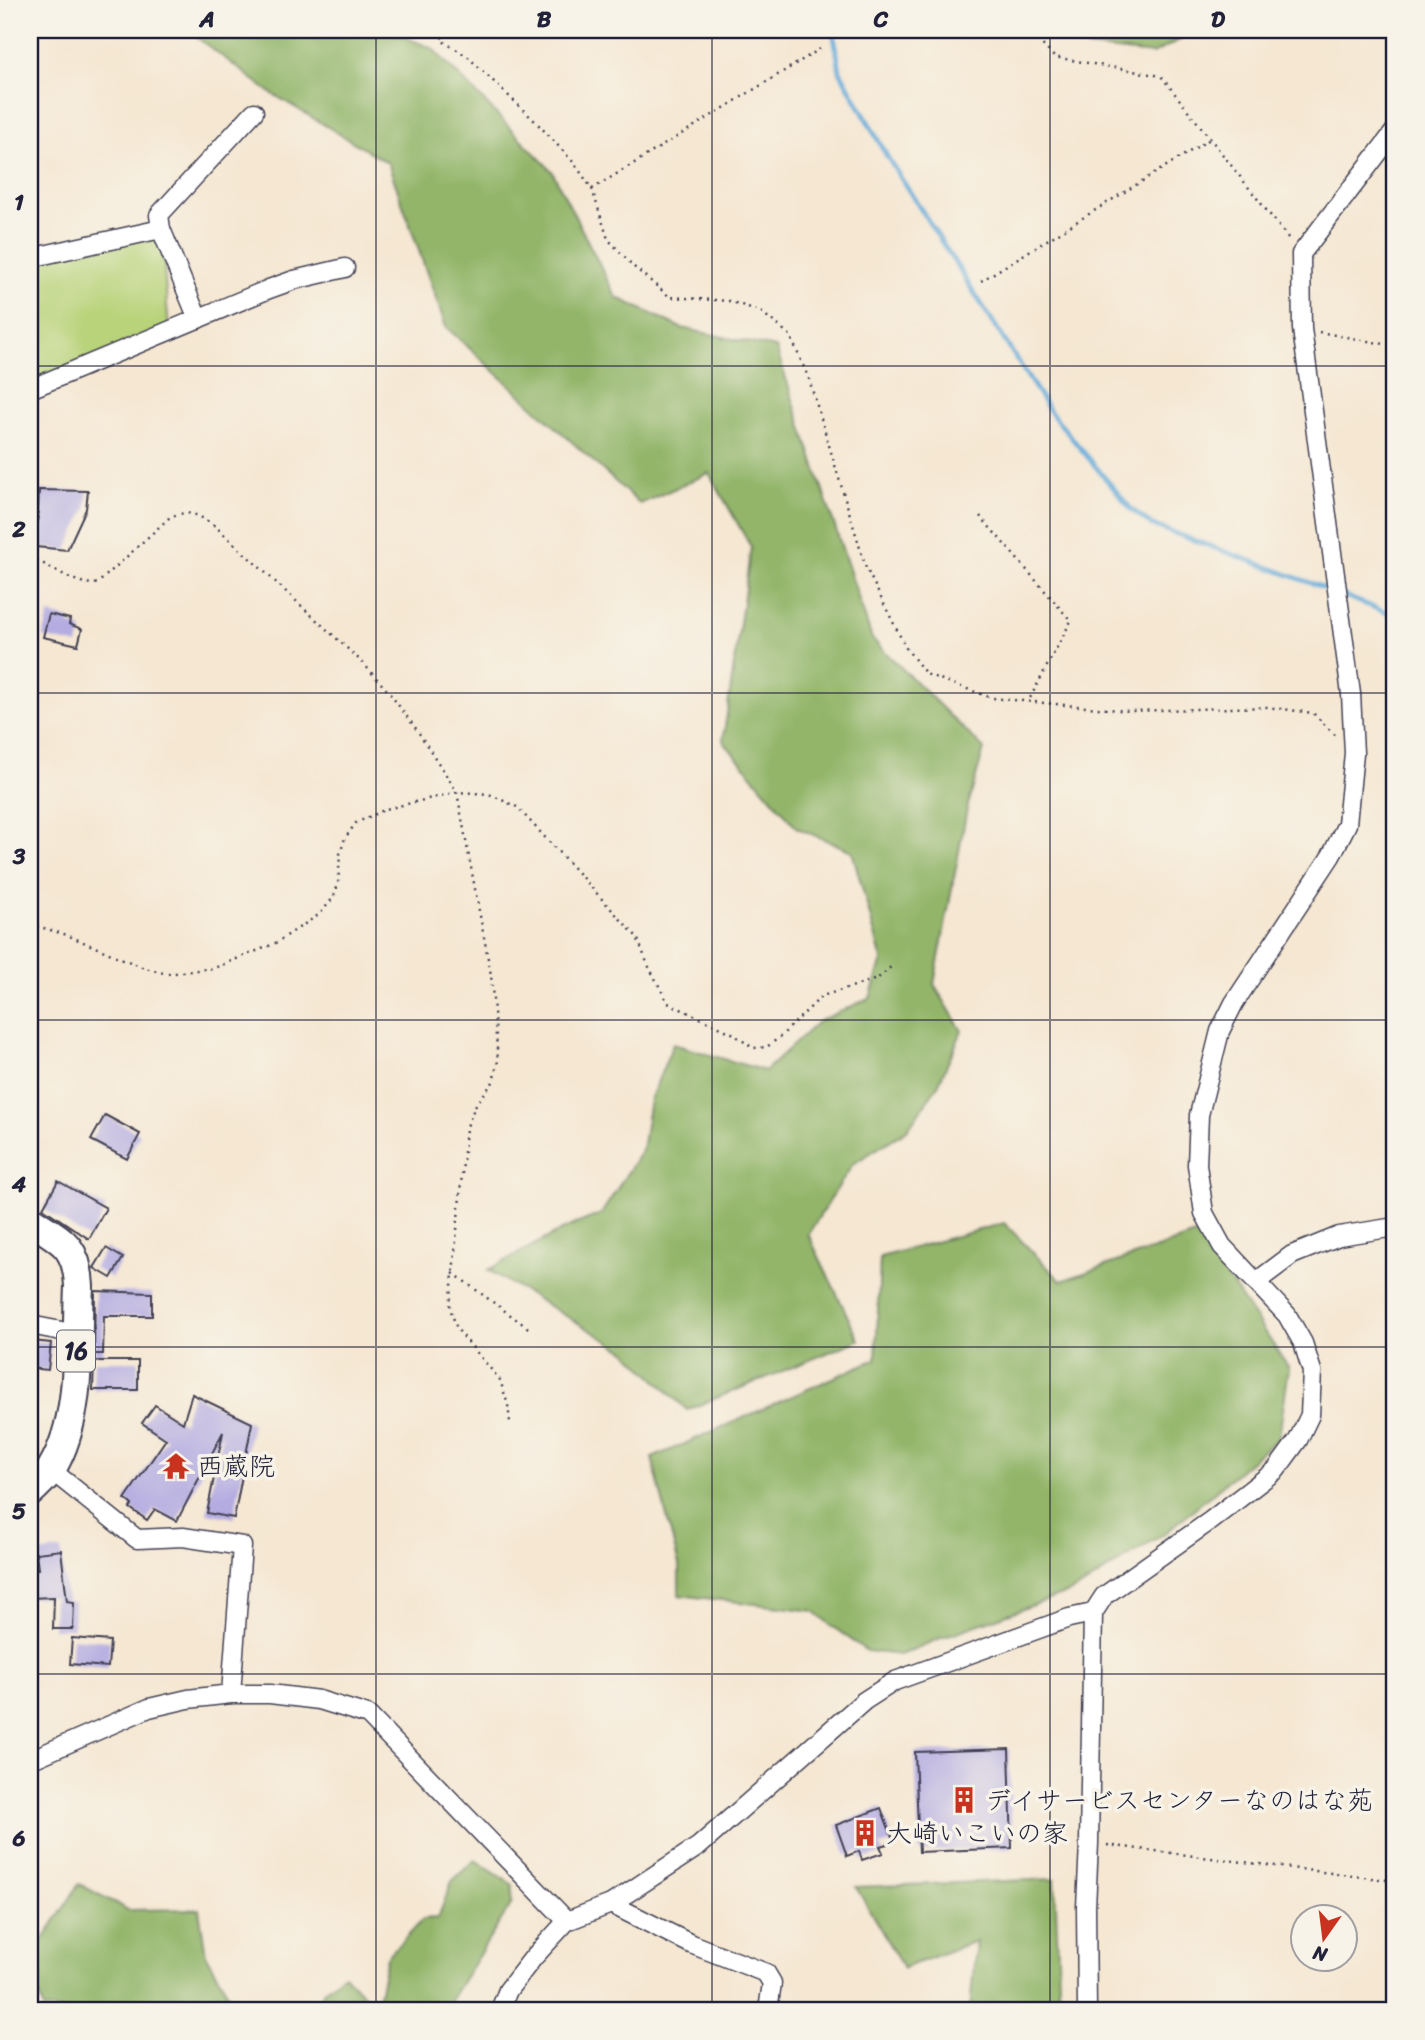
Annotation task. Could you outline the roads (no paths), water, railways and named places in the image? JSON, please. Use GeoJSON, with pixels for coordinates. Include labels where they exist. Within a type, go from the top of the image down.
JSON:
{"type":"FeatureCollection","features":[{"type":"Feature","properties":{"kind":"main road","name":"16"},"geometry":{"type":"LineString","coordinates":[[30,1220],[56,1237],[75,1256],[79,1286],[74,1409],[69,1431],[51,1470],[30,1492]]}},
{"type":"Feature","properties":{"kind":"street"},"geometry":{"type":"LineString","coordinates":[[198,319],[161,229],[159,215],[254,112]]}},
{"type":"Feature","properties":{"kind":"street"},"geometry":{"type":"LineString","coordinates":[[1087,2010],[1086,1907],[1093,1613],[1104,1595],[1210,1521],[1276,1470],[1298,1440],[1310,1415],[1311,1371],[1303,1343],[1287,1315],[1222,1246],[1204,1213],[1197,1166],[1199,1115],[1220,1031],[1234,1003],[1331,856],[1347,824],[1354,753],[1352,694],[1302,329],[1301,254],[1395,131]]}},
{"type":"Feature","properties":{"kind":"street"},"geometry":{"type":"LineString","coordinates":[[30,258],[161,229]]}},
{"type":"Feature","properties":{"kind":"street"},"geometry":{"type":"LineString","coordinates":[[30,389],[294,280],[345,268]]}},
{"type":"Feature","properties":{"kind":"street"},"geometry":{"type":"LineString","coordinates":[[1256,1282],[1292,1255],[1339,1236],[1395,1227]]}},
{"type":"Feature","properties":{"kind":"street"},"geometry":{"type":"LineString","coordinates":[[30,1325],[76,1334]]}},
{"type":"Feature","properties":{"kind":"street"},"geometry":{"type":"LineString","coordinates":[[51,1470],[137,1539],[183,1536],[242,1546],[231,1694]]}},
{"type":"Feature","properties":{"kind":"street"},"geometry":{"type":"LineString","coordinates":[[500,2010],[508,1990],[567,1921],[611,1904],[699,1846],[864,1701],[895,1681],[1069,1618],[1093,1613]]}},
{"type":"Feature","properties":{"kind":"street"},"geometry":{"type":"LineString","coordinates":[[30,1760],[149,1708],[188,1699],[231,1694],[270,1694],[319,1700],[368,1715],[567,1921]]}},
{"type":"Feature","properties":{"kind":"street"},"geometry":{"type":"LineString","coordinates":[[611,1904],[691,1944],[766,1973],[772,1983],[768,2010]]}},
{"type":"Feature","properties":{"kind":"waterway"},"geometry":{"type":"LineString","coordinates":[[833,30],[840,71],[888,158],[1051,413],[1131,509],[1152,525],[1333,591]]}},
{"type":"Feature","properties":{"kind":"waterway"},"geometry":{"type":"LineString","coordinates":[[1342,595],[1395,616]]}},
{"type":"Feature","properties":{"kind":"place","name":"西蔵院"},"geometry":{"type":"Point","coordinates":[176,1466]}},
{"type":"Feature","properties":{"kind":"place","name":"デイサービスセンターなのはな苑"},"geometry":{"type":"Point","coordinates":[964,1800]}},
{"type":"Feature","properties":{"kind":"place","name":"大崎いこいの家"},"geometry":{"type":"Point","coordinates":[865,1833]}}]}
